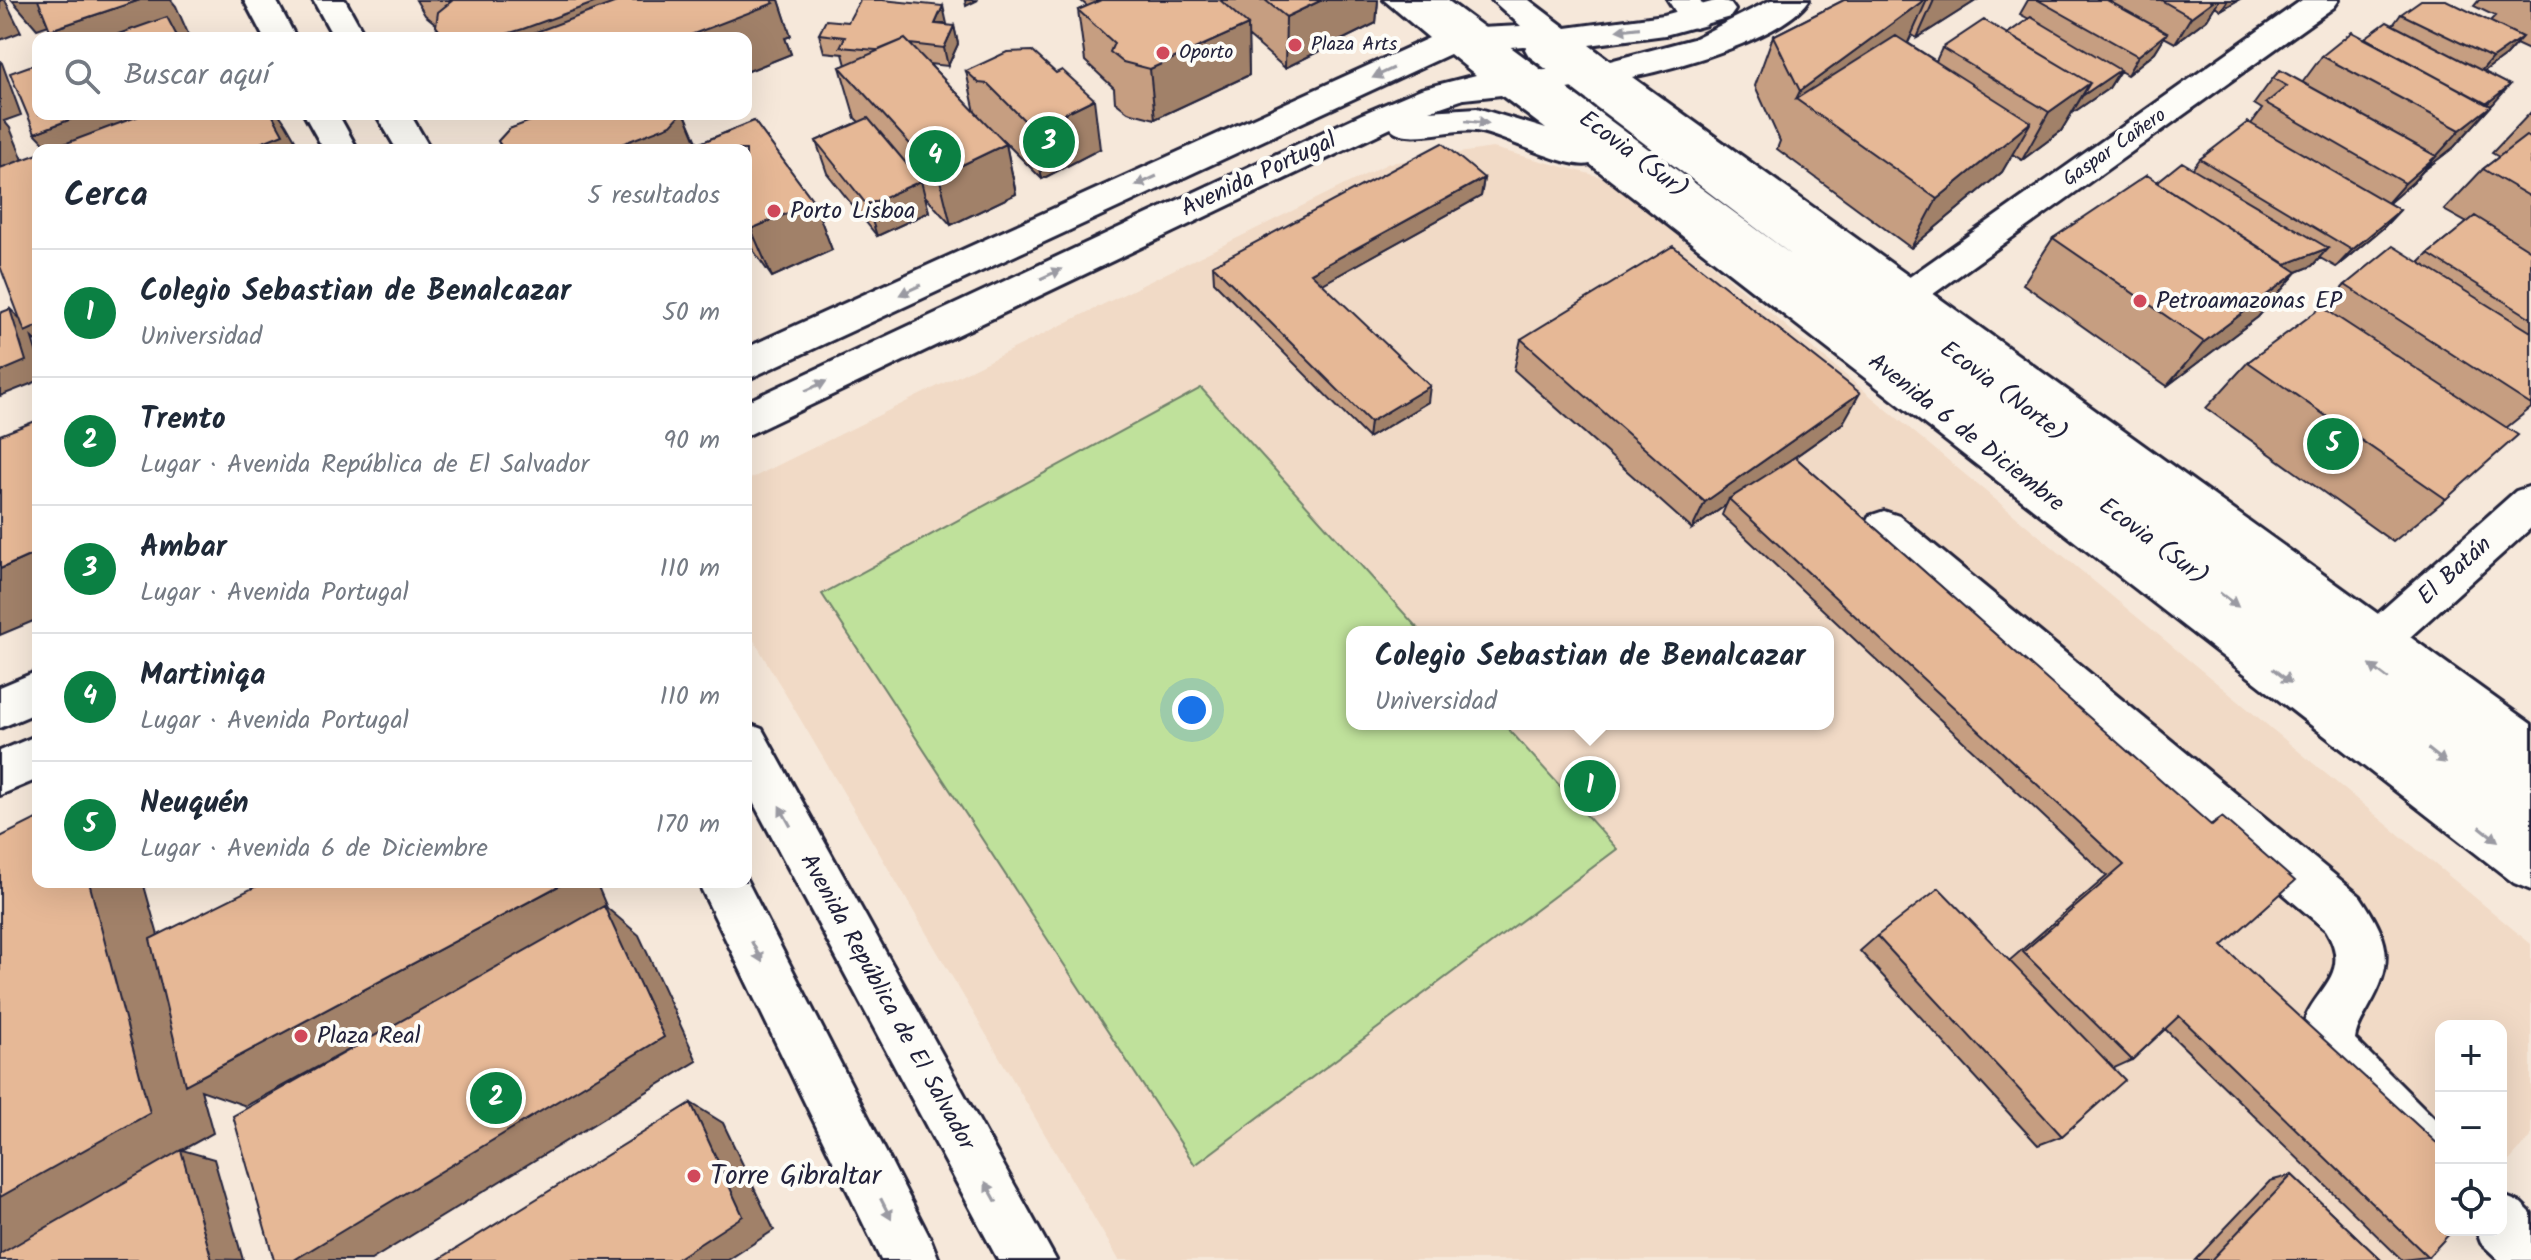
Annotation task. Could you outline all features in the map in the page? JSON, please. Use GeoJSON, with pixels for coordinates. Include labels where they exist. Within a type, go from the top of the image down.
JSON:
{"type":"FeatureCollection","features":[{"type":"Feature","properties":{"kind":"main road"},"geometry":{"type":"LineString","coordinates":[[260,0],[277,32]]}},
{"type":"Feature","properties":{"kind":"main road"},"geometry":{"type":"LineString","coordinates":[[329,0],[347,32]]}},
{"type":"Feature","properties":{"kind":"main road"},"geometry":{"type":"LineString","coordinates":[[1400,0],[1466,39]]}},
{"type":"Feature","properties":{"kind":"main road","name":"Ecovia (Sur)"},"geometry":{"type":"LineString","coordinates":[[1426,0],[1466,39],[1523,83],[2531,829]]}},
{"type":"Feature","properties":{"kind":"main road","name":"Ecovia (Norte)"},"geometry":{"type":"LineString","coordinates":[[1475,0],[1542,38],[1594,75],[2531,786]]}},
{"type":"Feature","properties":{"kind":"main road"},"geometry":{"type":"LineString","coordinates":[[1508,0],[1542,38]]}},
{"type":"Feature","properties":{"kind":"main road","name":"Avenida Portugal"},"geometry":{"type":"LineString","coordinates":[[752,362],[1466,39],[1542,38],[1739,0]]}},
{"type":"Feature","properties":{"kind":"main road","name":"Avenida Portugal"},"geometry":{"type":"LineString","coordinates":[[752,417],[1345,135],[1445,93],[1483,84],[1594,75],[1735,36],[1793,0]]}},
{"type":"Feature","properties":{"kind":"main road","name":"Gaspar Cañero"},"geometry":{"type":"LineString","coordinates":[[1906,296],[2323,0]]}},
{"type":"Feature","properties":{"kind":"main road"},"geometry":{"type":"LineString","coordinates":[[1594,75],[1906,296],[2531,750]]}},
{"type":"Feature","properties":{"kind":"main road","name":"Avenida 6 de Diciembre"},"geometry":{"type":"LineString","coordinates":[[1523,83],[1624,168],[2531,867]]}},
{"type":"Feature","properties":{"kind":"main road"},"geometry":{"type":"LineString","coordinates":[[1345,135],[1417,122],[1477,119],[1624,168]]}},
{"type":"Feature","properties":{"kind":"main road"},"geometry":{"type":"LineString","coordinates":[[324,120],[338,144]]}},
{"type":"Feature","properties":{"kind":"main road"},"geometry":{"type":"LineString","coordinates":[[396,120],[410,144]]}},
{"type":"Feature","properties":{"kind":"main road","name":"El Batán"},"geometry":{"type":"LineString","coordinates":[[2379,640],[2531,503]]}},
{"type":"Feature","properties":{"kind":"main road"},"geometry":{"type":"LineString","coordinates":[[1884,528],[2343,913],[2359,932],[2365,949],[2364,959],[2362,969],[2326,1030],[2326,1044],[2335,1058],[2435,1157]]}},
{"type":"Feature","properties":{"kind":"main road"},"geometry":{"type":"LineString","coordinates":[[0,708],[32,694]]}},
{"type":"Feature","properties":{"kind":"main road","name":"Avenida República de El Salvador"},"geometry":{"type":"LineString","coordinates":[[752,755],[1028,1260]]}},
{"type":"Feature","properties":{"kind":"main road"},"geometry":{"type":"LineString","coordinates":[[0,774],[32,759]]}},
{"type":"Feature","properties":{"kind":"main road"},"geometry":{"type":"LineString","coordinates":[[725,888],[911,1260]]}},
{"type":"Feature","properties":{"kind":"main road"},"geometry":{"type":"LineString","coordinates":[[2507,1229],[2531,1252]]}},
{"type":"Feature","properties":{"kind":"shaded area"},"geometry":{"type":"Polygon","coordinates":[[[1493,148],[1609,179],[2531,944],[2531,1137],[2507,1163],[2507,1020],[2435,1020],[2435,1236],[2442,1236],[2420,1260],[1119,1260],[752,637],[752,478],[1389,163],[1493,148]]]}},
{"type":"Feature","properties":{"kind":"green space"},"geometry":{"type":"Polygon","coordinates":[[[1201,388],[1416,626],[1346,626],[1346,730],[1509,730],[1617,849],[1195,1165],[822,594],[1201,388]]]}},
{"type":"Feature","properties":{"kind":"building"},"geometry":{"type":"Polygon","coordinates":[[[38,0],[140,0],[50,30],[38,0]]]}},
{"type":"Feature","properties":{"kind":"building"},"geometry":{"type":"Polygon","coordinates":[[[453,0],[602,0],[513,32],[440,32],[436,26],[438,12],[453,0]]]}},
{"type":"Feature","properties":{"kind":"building"},"geometry":{"type":"Polygon","coordinates":[[[622,0],[771,0],[774,3],[699,32],[536,32],[622,0]]]}},
{"type":"Feature","properties":{"kind":"building"},"geometry":{"type":"Polygon","coordinates":[[[860,0],[943,6],[935,24],[954,26],[944,48],[910,44],[905,39],[876,51],[840,47],[845,37],[819,34],[826,20],[848,22],[860,0]]]}},
{"type":"Feature","properties":{"kind":"building"},"geometry":{"type":"Polygon","coordinates":[[[1101,0],[1220,0],[1248,25],[1150,69],[1123,62],[1110,52],[1114,43],[1078,10],[1101,0]]]}},
{"type":"Feature","properties":{"kind":"building"},"geometry":{"type":"Polygon","coordinates":[[[1265,0],[1322,0],[1286,17],[1265,0]]]}},
{"type":"Feature","properties":{"kind":"building"},"geometry":{"type":"Polygon","coordinates":[[[1844,0],[1924,0],[1800,91],[1773,36],[1844,0]]]}},
{"type":"Feature","properties":{"kind":"building"},"geometry":{"type":"Polygon","coordinates":[[[2038,0],[2107,0],[2167,33],[2138,56],[2038,0]]]}},
{"type":"Feature","properties":{"kind":"building"},"geometry":{"type":"Polygon","coordinates":[[[2161,0],[2214,0],[2191,17],[2161,0]]]}},
{"type":"Feature","properties":{"kind":"building"},"geometry":{"type":"Polygon","coordinates":[[[2421,0],[2446,0],[2522,37],[2492,58],[2401,14],[2421,0]]]}},
{"type":"Feature","properties":{"kind":"building"},"geometry":{"type":"Polygon","coordinates":[[[167,17],[175,32],[124,32],[167,17]]]}},
{"type":"Feature","properties":{"kind":"building"},"geometry":{"type":"Polygon","coordinates":[[[2031,17],[2120,70],[2082,96],[2090,83],[2007,34],[2031,17]]]}},
{"type":"Feature","properties":{"kind":"building"},"geometry":{"type":"Polygon","coordinates":[[[1984,20],[2090,83],[2049,112],[1942,48],[1984,20]]]}},
{"type":"Feature","properties":{"kind":"building"},"geometry":{"type":"Polygon","coordinates":[[[2387,22],[2510,85],[2486,104],[2365,38],[2387,22]]]}},
{"type":"Feature","properties":{"kind":"building"},"geometry":{"type":"Polygon","coordinates":[[[2352,32],[2491,106],[2460,130],[2322,56],[2352,32]]]}},
{"type":"Feature","properties":{"kind":"building"},"geometry":{"type":"Polygon","coordinates":[[[1896,36],[2031,122],[1937,199],[1796,99],[1896,36]]]}},
{"type":"Feature","properties":{"kind":"building"},"geometry":{"type":"Polygon","coordinates":[[[905,39],[1006,144],[939,176],[840,67],[905,39]]]}},
{"type":"Feature","properties":{"kind":"building"},"geometry":{"type":"Polygon","coordinates":[[[1032,51],[1056,73],[1062,70],[1094,99],[1033,129],[988,84],[979,83],[966,71],[1007,52],[1032,51]]]}},
{"type":"Feature","properties":{"kind":"building"},"geometry":{"type":"Polygon","coordinates":[[[32,65],[32,120],[69,120],[35,133],[10,73],[32,65]]]}},
{"type":"Feature","properties":{"kind":"building"},"geometry":{"type":"Polygon","coordinates":[[[2280,70],[2436,156],[2405,183],[2266,103],[2287,86],[2273,78],[2280,70]]]}},
{"type":"Feature","properties":{"kind":"building"},"geometry":{"type":"Polygon","coordinates":[[[868,118],[921,181],[867,205],[816,141],[868,118]]]}},
{"type":"Feature","properties":{"kind":"building"},"geometry":{"type":"Polygon","coordinates":[[[128,120],[275,120],[283,134],[258,144],[64,144],[128,120]]]}},
{"type":"Feature","properties":{"kind":"building"},"geometry":{"type":"Polygon","coordinates":[[[533,120],[676,120],[671,125],[622,144],[500,144],[498,141],[509,129],[533,120]]]}},
{"type":"Feature","properties":{"kind":"building"},"geometry":{"type":"Polygon","coordinates":[[[754,121],[814,202],[752,229],[752,144],[698,144],[754,121]]]}},
{"type":"Feature","properties":{"kind":"building"},"geometry":{"type":"Polygon","coordinates":[[[2248,122],[2400,210],[2352,250],[2200,159],[2248,122]]]}},
{"type":"Feature","properties":{"kind":"building"},"geometry":{"type":"Polygon","coordinates":[[[2526,136],[2531,139],[2531,197],[2483,169],[2526,136]]]}},
{"type":"Feature","properties":{"kind":"building"},"geometry":{"type":"Polygon","coordinates":[[[1442,143],[1484,178],[1311,273],[1430,386],[1370,422],[1213,265],[1442,143]]]}},
{"type":"Feature","properties":{"kind":"building"},"geometry":{"type":"Polygon","coordinates":[[[32,156],[32,329],[25,332],[0,266],[0,168],[32,156]]]}},
{"type":"Feature","properties":{"kind":"building"},"geometry":{"type":"Polygon","coordinates":[[[2182,162],[2328,248],[2286,264],[2157,182],[2182,162]]]}},
{"type":"Feature","properties":{"kind":"building"},"geometry":{"type":"Polygon","coordinates":[[[2147,175],[2297,272],[2204,342],[2053,238],[2147,175]]]}},
{"type":"Feature","properties":{"kind":"building"},"geometry":{"type":"Polygon","coordinates":[[[2475,216],[2531,251],[2531,318],[2428,254],[2475,216]]]}},
{"type":"Feature","properties":{"kind":"building"},"geometry":{"type":"Polygon","coordinates":[[[1673,246],[1860,393],[1705,502],[1521,339],[1673,246]]]}},
{"type":"Feature","properties":{"kind":"building"},"geometry":{"type":"Polygon","coordinates":[[[2393,246],[2531,332],[2531,405],[2345,285],[2393,246]]]}},
{"type":"Feature","properties":{"kind":"building"},"geometry":{"type":"Polygon","coordinates":[[[2322,307],[2518,435],[2446,499],[2248,362],[2322,307]]]}},
{"type":"Feature","properties":{"kind":"building"},"geometry":{"type":"Polygon","coordinates":[[[10,309],[26,361],[0,372],[0,313],[10,309]]]}},
{"type":"Feature","properties":{"kind":"building"},"geometry":{"type":"Polygon","coordinates":[[[32,422],[32,555],[0,569],[0,435],[32,422]]]}},
{"type":"Feature","properties":{"kind":"building"},"geometry":{"type":"Polygon","coordinates":[[[1795,457],[2212,826],[2222,817],[2295,881],[2222,946],[2435,1141],[2435,1236],[2447,1236],[2428,1257],[2179,1016],[2132,1060],[2023,952],[2124,865],[1729,499],[1795,457]]]}},
{"type":"Feature","properties":{"kind":"building"},"geometry":{"type":"Polygon","coordinates":[[[32,821],[32,888],[91,888],[150,1113],[0,1197],[0,837],[32,821]]]}},
{"type":"Feature","properties":{"kind":"building"},"geometry":{"type":"Polygon","coordinates":[[[253,888],[555,888],[185,1085],[150,939],[253,888]]]}},
{"type":"Feature","properties":{"kind":"building"},"geometry":{"type":"Polygon","coordinates":[[[1939,888],[2125,1080],[2062,1136],[1877,936],[1939,888]]]}},
{"type":"Feature","properties":{"kind":"building"},"geometry":{"type":"Polygon","coordinates":[[[604,906],[664,1037],[294,1260],[274,1260],[233,1116],[604,906]]]}},
{"type":"Feature","properties":{"kind":"building","name":"Torre Gibraltar"},"geometry":{"type":"Polygon","coordinates":[[[691,1103],[743,1216],[675,1260],[438,1260],[691,1103]]]}},
{"type":"Feature","properties":{"kind":"building"},"geometry":{"type":"Polygon","coordinates":[[[181,1150],[212,1260],[0,1260],[0,1254],[181,1150]]]}},
{"type":"Feature","properties":{"kind":"building"},"geometry":{"type":"Polygon","coordinates":[[[2292,1175],[2381,1260],[2211,1260],[2292,1175]]]}},
{"type":"Feature","properties":{"kind":"place","name":"Plaza Arts"},"geometry":{"type":"Point","coordinates":[1295,45]}},
{"type":"Feature","properties":{"kind":"place","name":"Oporto"},"geometry":{"type":"Point","coordinates":[1163,53]}},
{"type":"Feature","properties":{"kind":"place","name":"Ambar"},"geometry":{"type":"Point","coordinates":[1049,142]}},
{"type":"Feature","properties":{"kind":"place","name":"Martiniqa"},"geometry":{"type":"Point","coordinates":[935,156]}},
{"type":"Feature","properties":{"kind":"place","name":"Porto Lisboa"},"geometry":{"type":"Point","coordinates":[774,211]}},
{"type":"Feature","properties":{"kind":"place","name":"Petroamazonas EP"},"geometry":{"type":"Point","coordinates":[2140,301]}},
{"type":"Feature","properties":{"kind":"place","name":"Neuquén"},"geometry":{"type":"Point","coordinates":[2333,444]}},
{"type":"Feature","properties":{"kind":"place","name":"Colegio Sebastian de Benalcazar"},"geometry":{"type":"Point","coordinates":[1590,786]}},
{"type":"Feature","properties":{"kind":"place","name":"Plaza Real"},"geometry":{"type":"Point","coordinates":[301,1036]}},
{"type":"Feature","properties":{"kind":"place","name":"Trento"},"geometry":{"type":"Point","coordinates":[496,1098]}},
{"type":"Feature","properties":{"kind":"place","name":"Torre Gibraltar"},"geometry":{"type":"Point","coordinates":[694,1176]}}]}
